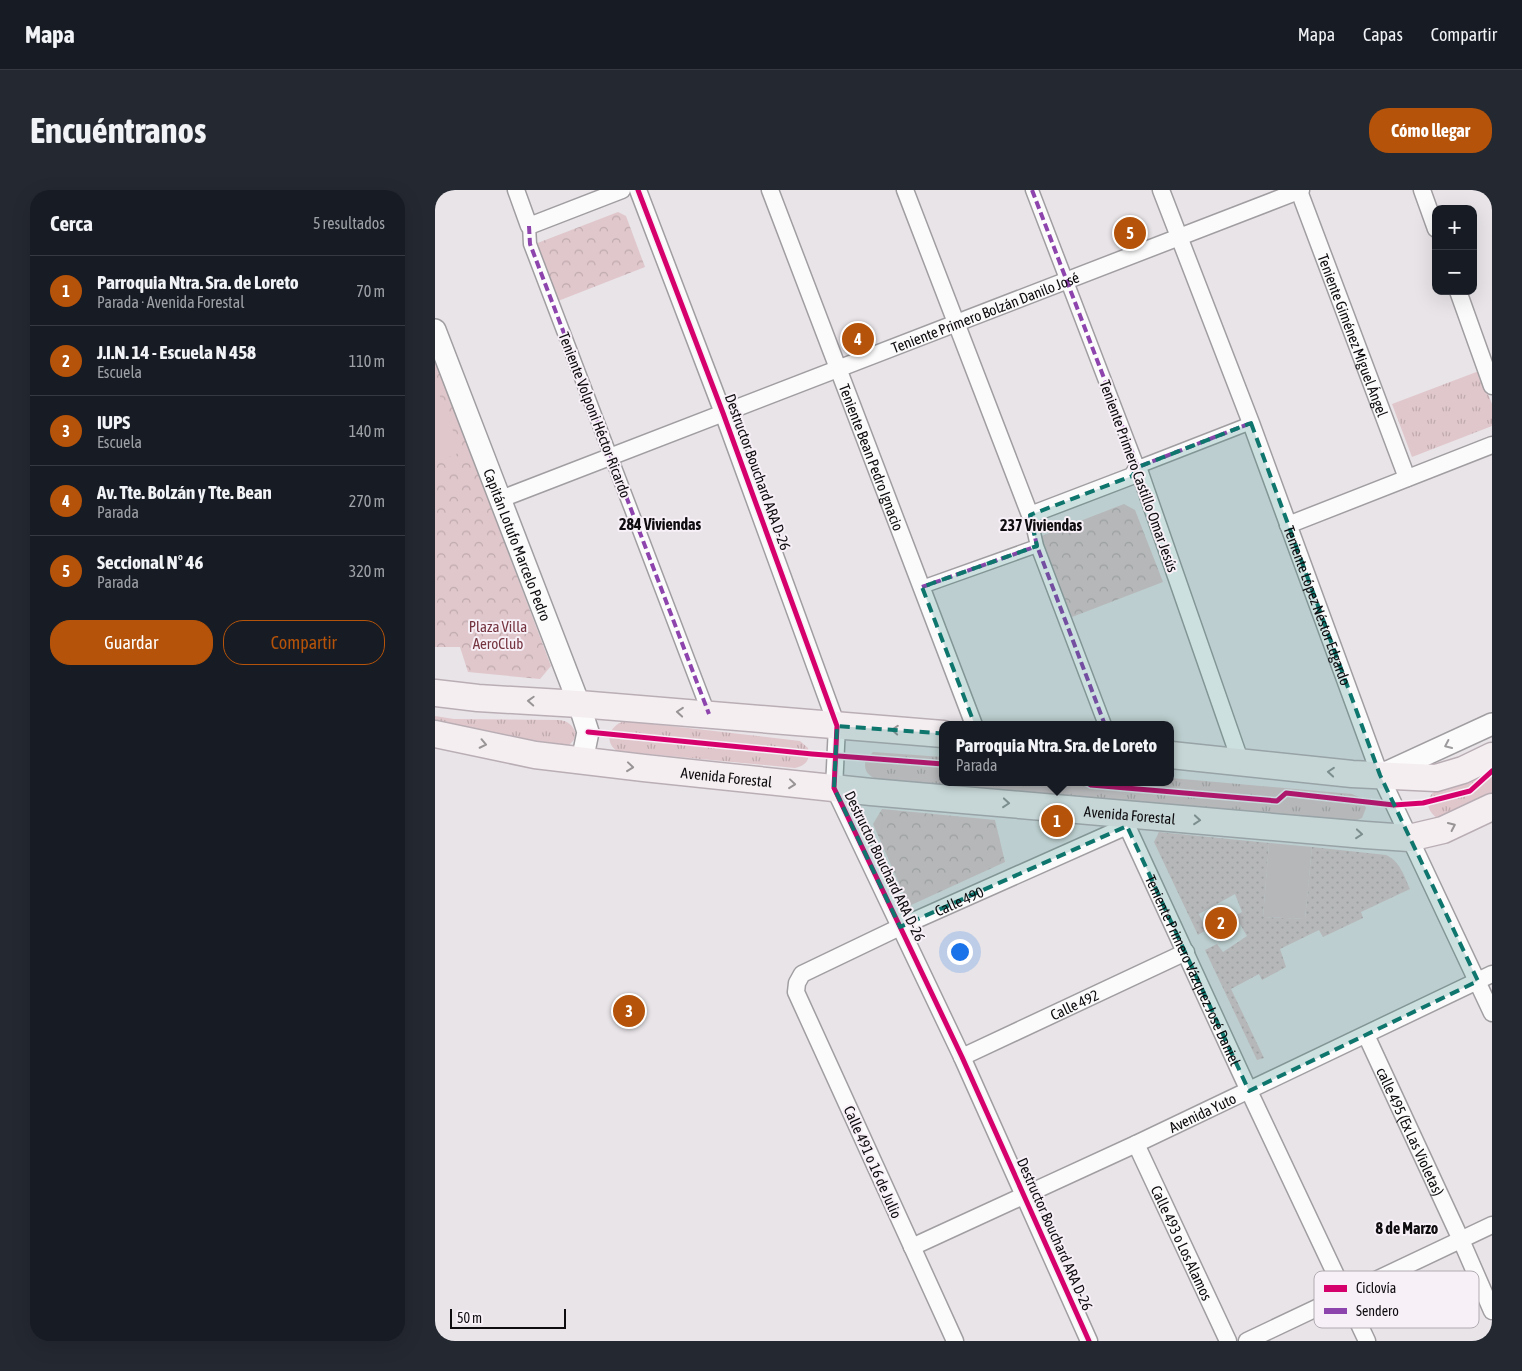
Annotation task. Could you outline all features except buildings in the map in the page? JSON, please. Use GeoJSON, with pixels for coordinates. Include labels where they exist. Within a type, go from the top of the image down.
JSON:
{"type":"FeatureCollection","features":[{"type":"Feature","properties":{"kind":"main road"},"geometry":{"type":"LineString","coordinates":[[435,693],[478,698],[709,714],[939,734]]}},
{"type":"Feature","properties":{"kind":"main road","name":"Avenida Forestal"},"geometry":{"type":"LineString","coordinates":[[435,734],[581,761],[1129,820],[1409,838],[1443,830],[1492,808]]}},
{"type":"Feature","properties":{"kind":"main road"},"geometry":{"type":"LineString","coordinates":[[1174,755],[1241,763],[1436,778],[1463,770],[1492,756]]}},
{"type":"Feature","properties":{"kind":"street"},"geometry":{"type":"LineString","coordinates":[[516,190],[529,226],[622,190]]}},
{"type":"Feature","properties":{"kind":"street","name":"Destructor Bouchard ARA D-26"},"geometry":{"type":"LineString","coordinates":[[638,190],[723,413],[837,726],[834,788],[962,1057],[1089,1341]]}},
{"type":"Feature","properties":{"kind":"street","name":"Teniente Bean Pedro Ignacio"},"geometry":{"type":"LineString","coordinates":[[770,190],[972,721]]}},
{"type":"Feature","properties":{"kind":"street"},"geometry":{"type":"LineString","coordinates":[[905,190],[1030,515],[1037,546],[1103,721]]}},
{"type":"Feature","properties":{"kind":"street","name":"Teniente Primero Castillo Omar Jesús"},"geometry":{"type":"LineString","coordinates":[[1033,190],[1138,467],[1241,763]]}},
{"type":"Feature","properties":{"kind":"street","name":"Teniente López Néstor Edgardo"},"geometry":{"type":"LineString","coordinates":[[1161,190],[1251,423],[1380,775],[1409,838],[1485,978],[1492,1014]]}},
{"type":"Feature","properties":{"kind":"street","name":"Teniente Primero Bolzán Danilo José"},"geometry":{"type":"LineString","coordinates":[[501,499],[1300,190]]}},
{"type":"Feature","properties":{"kind":"street","name":"Teniente Giménez Miguel Ángel"},"geometry":{"type":"LineString","coordinates":[[1300,190],[1407,478]]}},
{"type":"Feature","properties":{"kind":"street"},"geometry":{"type":"LineString","coordinates":[[1422,190],[1432,218]]}},
{"type":"Feature","properties":{"kind":"street","name":"Teniente Volponi Héctor Ricardo"},"geometry":{"type":"LineString","coordinates":[[529,226],[530,244],[709,714]]}},
{"type":"Feature","properties":{"kind":"street"},"geometry":{"type":"LineString","coordinates":[[1459,295],[1492,386]]}},
{"type":"Feature","properties":{"kind":"street","name":"Capitán Lotufo Marcelo Pedro"},"geometry":{"type":"LineString","coordinates":[[435,330],[579,704],[588,732],[581,761]]}},
{"type":"Feature","properties":{"kind":"street"},"geometry":{"type":"LineString","coordinates":[[1030,515],[1132,476],[1138,467],[1251,423]]}},
{"type":"Feature","properties":{"kind":"street"},"geometry":{"type":"LineString","coordinates":[[1288,525],[1492,445]]}},
{"type":"Feature","properties":{"kind":"street"},"geometry":{"type":"LineString","coordinates":[[922,587],[1037,546]]}},
{"type":"Feature","properties":{"kind":"street"},"geometry":{"type":"LineString","coordinates":[[1380,775],[1492,724]]}},
{"type":"Feature","properties":{"kind":"street","name":"Calle 490"},"geometry":{"type":"LineString","coordinates":[[797,982],[802,974],[1129,820]]}},
{"type":"Feature","properties":{"kind":"street","name":"Teniente Primero Vázquez José Daniel"},"geometry":{"type":"LineString","coordinates":[[1129,820],[1186,952],[1334,1271]]}},
{"type":"Feature","properties":{"kind":"street","name":"Calle 492"},"geometry":{"type":"LineString","coordinates":[[962,1057],[1186,952]]}},
{"type":"Feature","properties":{"kind":"street","name":"Avenida Yuto"},"geometry":{"type":"LineString","coordinates":[[912,1247],[1136,1144],[1485,978]]}},
{"type":"Feature","properties":{"kind":"street","name":"Calle 491 o 16 de Julio"},"geometry":{"type":"LineString","coordinates":[[797,982],[797,992],[955,1341]]}},
{"type":"Feature","properties":{"kind":"street","name":"calle 495 (Ex Las Violetas)"},"geometry":{"type":"LineString","coordinates":[[1366,1035],[1475,1271]]}},
{"type":"Feature","properties":{"kind":"street","name":"Calle 493 o Los Alamos"},"geometry":{"type":"LineString","coordinates":[[1136,1144],[1228,1341]]}},
{"type":"Feature","properties":{"kind":"street"},"geometry":{"type":"LineString","coordinates":[[1396,1271],[1492,1225]]}},
{"type":"Feature","properties":{"kind":"street","name":"calle 495 (Ex Las Violetas)"},"geometry":{"type":"LineString","coordinates":[[1479,1281],[1492,1311]]}},
{"type":"Feature","properties":{"kind":"street"},"geometry":{"type":"LineString","coordinates":[[1247,1341],[1314,1310]]}},
{"type":"Feature","properties":{"kind":"street","name":"Teniente Primero Vázquez José Daniel"},"geometry":{"type":"LineString","coordinates":[[1361,1328],[1367,1341]]}},
{"type":"Feature","properties":{"kind":"highlighted area"},"geometry":{"type":"Polygon","coordinates":[[[1251,423],[1380,775],[1478,981],[1249,1091],[1127,826],[900,927],[834,788],[837,726],[979,736],[922,587],[1037,546],[1030,515],[1132,476],[1138,467],[1251,423]]]}},
{"type":"Feature","properties":{"kind":"green space"},"geometry":{"type":"Polygon","coordinates":[[[618,212],[626,216],[645,267],[558,301],[535,244],[618,212]]]}},
{"type":"Feature","properties":{"kind":"green space","name":"Plaza Villa AeroClub"},"geometry":{"type":"Polygon","coordinates":[[[435,360],[551,666],[540,679],[468,672],[460,647],[435,647],[435,360]]]}},
{"type":"Feature","properties":{"kind":"green space"},"geometry":{"type":"Polygon","coordinates":[[[1479,371],[1492,404],[1492,426],[1412,457],[1392,404],[1479,371]]]}},
{"type":"Feature","properties":{"kind":"green space"},"geometry":{"type":"Polygon","coordinates":[[[435,387],[461,452],[435,462],[435,387]]]}},
{"type":"Feature","properties":{"kind":"green space"},"geometry":{"type":"Polygon","coordinates":[[[1124,504],[1135,510],[1163,582],[1072,617],[1039,537],[1124,504]]]}},
{"type":"Feature","properties":{"kind":"green space"},"geometry":{"type":"Polygon","coordinates":[[[435,716],[454,719],[559,720],[570,724],[576,734],[574,740],[565,749],[435,723],[435,716]]]}},
{"type":"Feature","properties":{"kind":"green space"},"geometry":{"type":"Polygon","coordinates":[[[622,722],[800,741],[808,748],[809,755],[805,764],[795,768],[617,751],[609,739],[614,727],[622,722]]]}},
{"type":"Feature","properties":{"kind":"green space"},"geometry":{"type":"Polygon","coordinates":[[[873,752],[939,757],[939,785],[874,778],[868,774],[865,766],[866,759],[873,752]]]}},
{"type":"Feature","properties":{"kind":"green space"},"geometry":{"type":"Polygon","coordinates":[[[1492,765],[1492,798],[1437,818],[1432,813],[1428,801],[1435,791],[1492,765]]]}},
{"type":"Feature","properties":{"kind":"green space"},"geometry":{"type":"Polygon","coordinates":[[[1174,778],[1352,794],[1361,798],[1366,808],[1362,818],[1352,822],[954,786],[1174,786],[1174,778]]]}},
{"type":"Feature","properties":{"kind":"green space"},"geometry":{"type":"Polygon","coordinates":[[[882,809],[995,820],[1005,862],[909,906],[873,824],[882,809]]]}},
{"type":"Feature","properties":{"kind":"green space"},"geometry":{"type":"Polygon","coordinates":[[[1159,832],[1269,843],[1263,917],[1305,919],[1312,847],[1386,855],[1398,865],[1410,889],[1361,912],[1363,918],[1323,937],[1319,930],[1280,949],[1286,967],[1262,980],[1259,974],[1231,989],[1264,1058],[1257,1060],[1205,950],[1217,944],[1223,952],[1247,936],[1235,916],[1242,912],[1235,894],[1199,914],[1206,930],[1198,935],[1154,842],[1159,832]]]}},
{"type":"Feature","properties":{"kind":"green space"},"geometry":{"type":"Polygon","coordinates":[[[1269,843],[1312,847],[1305,919],[1263,917],[1269,843]]]}},
{"type":"Feature","properties":{"kind":"marked path"},"geometry":{"type":"LineString","coordinates":[[1032,190],[1138,467],[1251,423]]}},
{"type":"Feature","properties":{"kind":"marked path"},"geometry":{"type":"LineString","coordinates":[[529,226],[530,244],[709,714]]}},
{"type":"Feature","properties":{"kind":"marked path"},"geometry":{"type":"LineString","coordinates":[[1030,515],[1037,546],[1103,721]]}},
{"type":"Feature","properties":{"kind":"marked path"},"geometry":{"type":"LineString","coordinates":[[922,587],[1037,546]]}},
{"type":"Feature","properties":{"kind":"cycle path"},"geometry":{"type":"LineString","coordinates":[[638,190],[723,413],[837,726],[834,788],[962,1057],[1089,1341]]}},
{"type":"Feature","properties":{"kind":"cycle path"},"geometry":{"type":"LineString","coordinates":[[588,732],[812,754],[939,764]]}},
{"type":"Feature","properties":{"kind":"cycle path"},"geometry":{"type":"LineString","coordinates":[[1103,786],[1277,801],[1286,793],[1394,805],[1423,803],[1470,791],[1492,771]]}},
{"type":"Feature","properties":{"kind":"place","name":"Seccional N° 46"},"geometry":{"type":"Point","coordinates":[1130,233]}},
{"type":"Feature","properties":{"kind":"place","name":"Av. Tte. Bolzán y Tte. Bean"},"geometry":{"type":"Point","coordinates":[858,339]}},
{"type":"Feature","properties":{"kind":"place","name":"Parroquia Ntra. Sra. de Loreto"},"geometry":{"type":"Point","coordinates":[1057,821]}},
{"type":"Feature","properties":{"kind":"place","name":"J.I.N. 14 - Escuela N 458"},"geometry":{"type":"Point","coordinates":[1221,923]}},
{"type":"Feature","properties":{"kind":"place","name":"IUPS"},"geometry":{"type":"Point","coordinates":[629,1011]}},
{"type":"Feature","properties":{"kind":"district","name":"284 Viviendas"},"geometry":{"type":"Point","coordinates":[660,524]}},
{"type":"Feature","properties":{"kind":"district","name":"237 Viviendas"},"geometry":{"type":"Point","coordinates":[1041,525]}},
{"type":"Feature","properties":{"kind":"district","name":"8 de Marzo"},"geometry":{"type":"Point","coordinates":[1407,1228]}}]}
